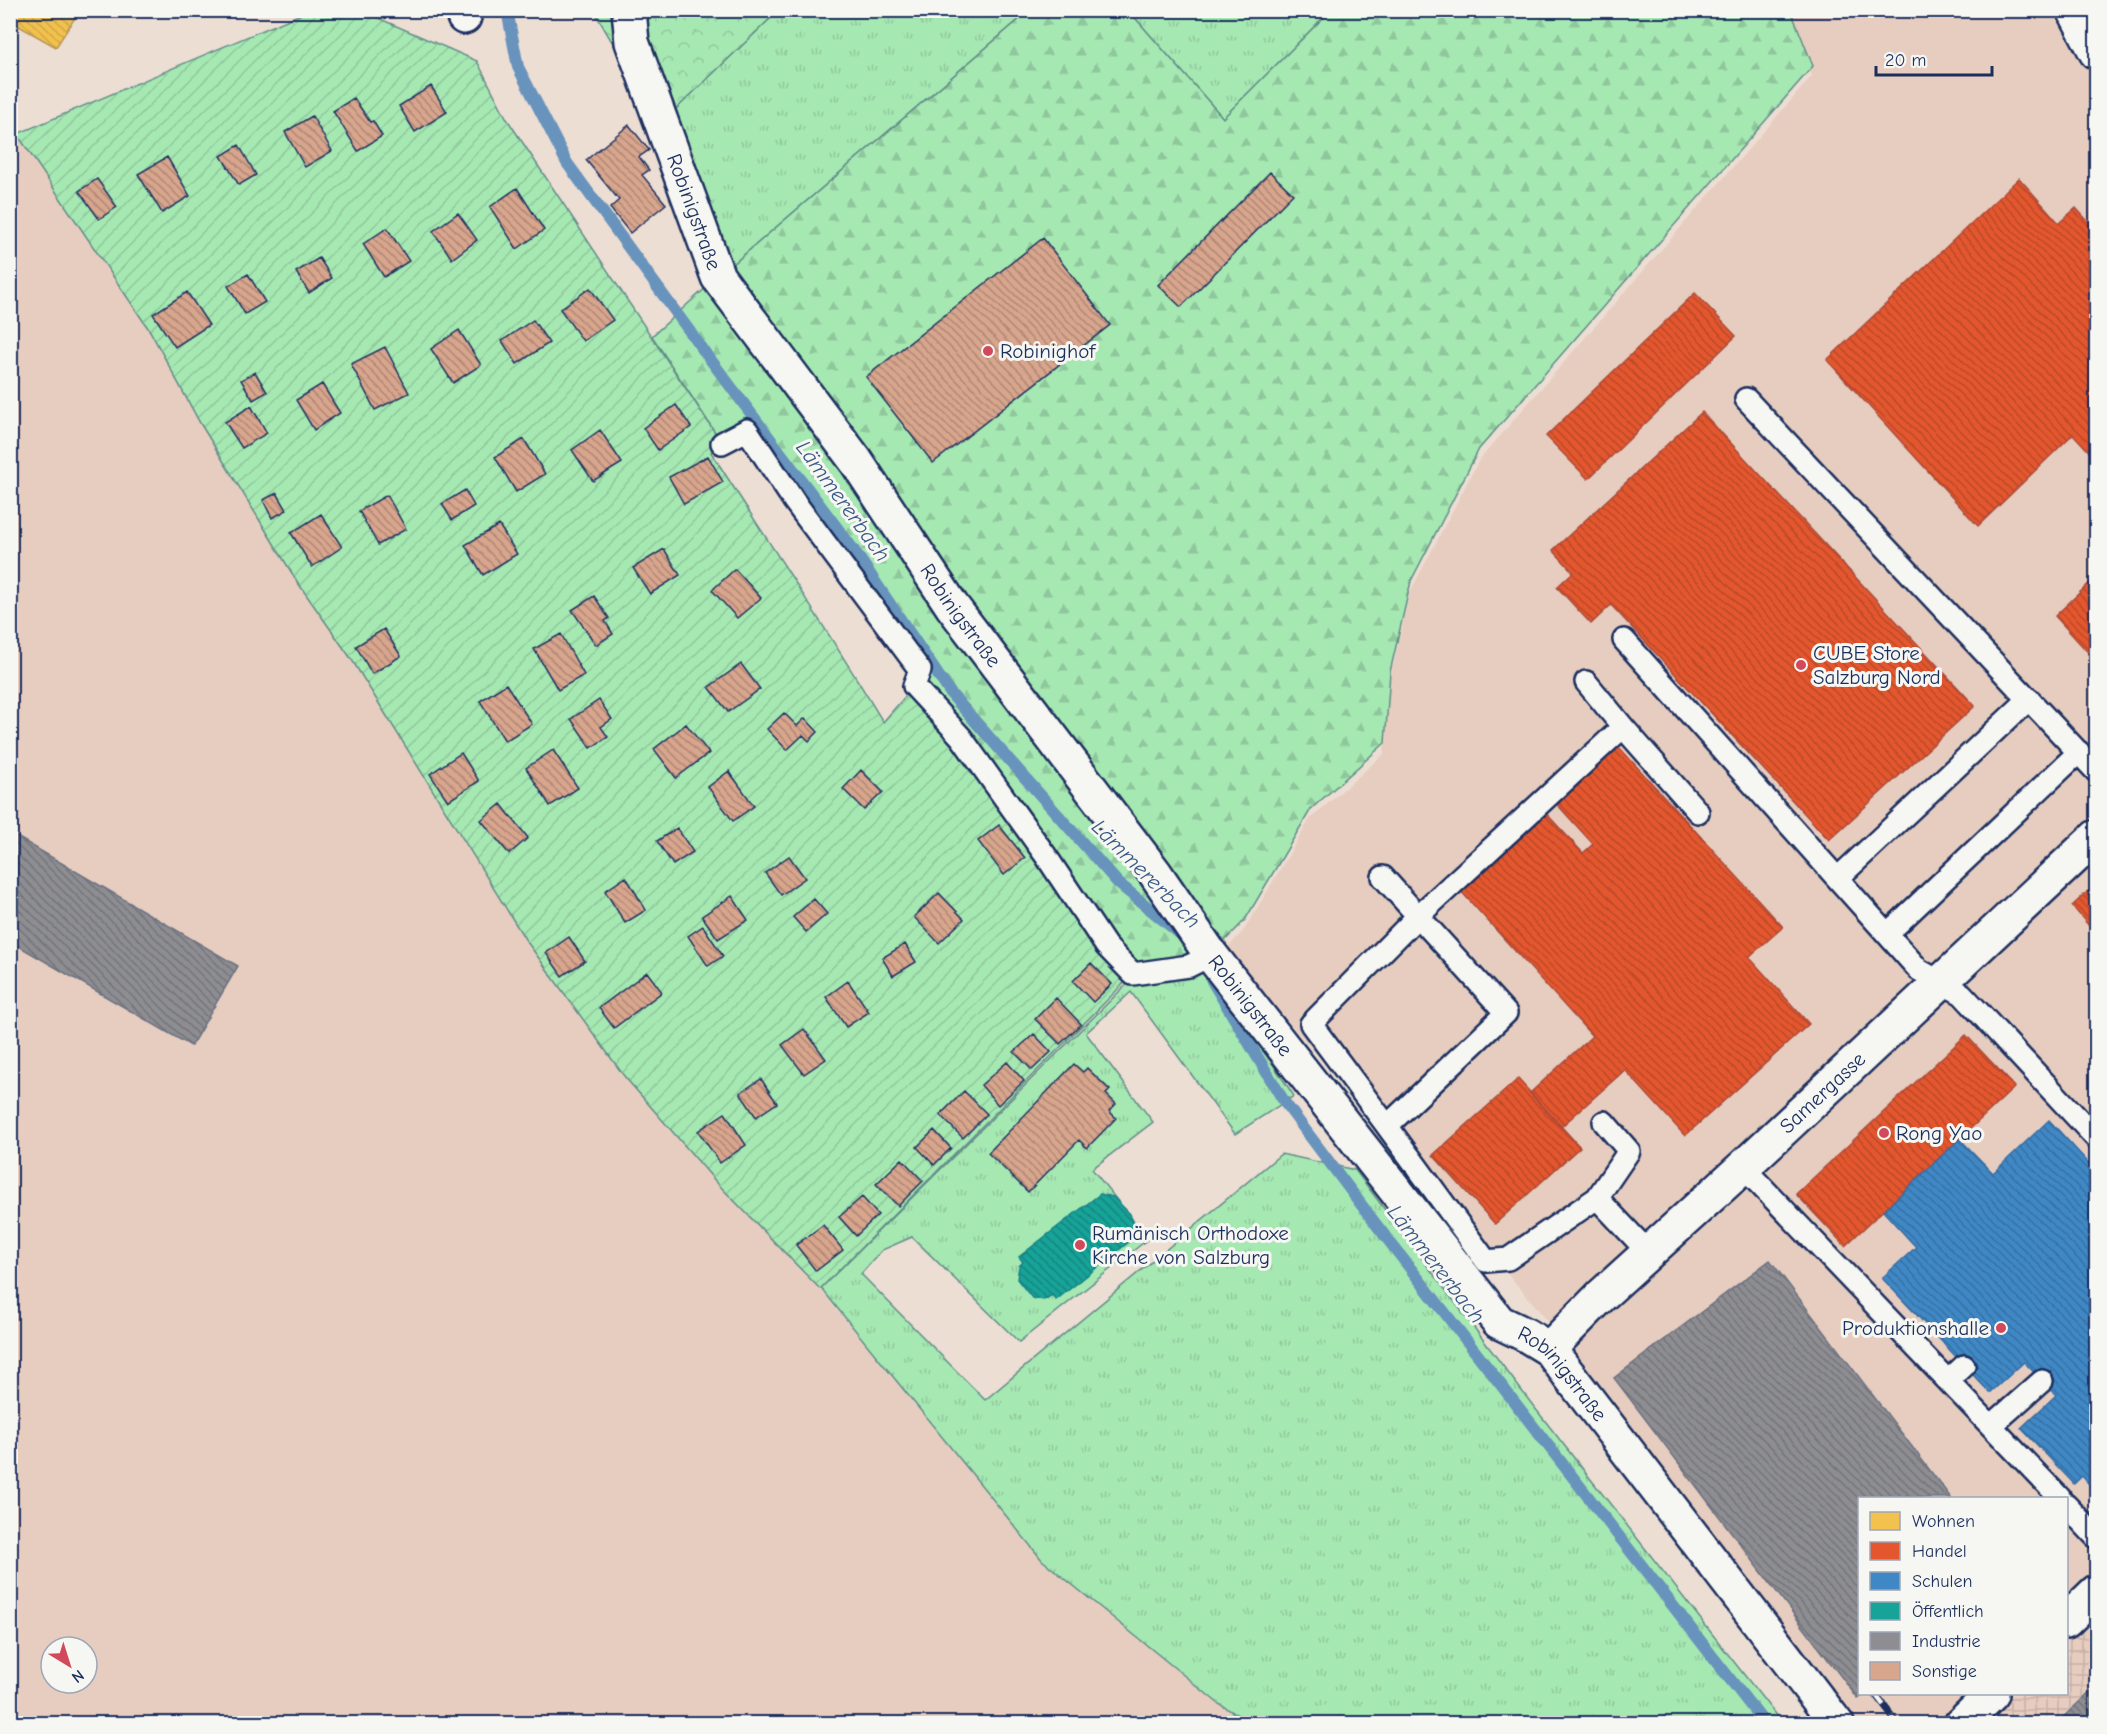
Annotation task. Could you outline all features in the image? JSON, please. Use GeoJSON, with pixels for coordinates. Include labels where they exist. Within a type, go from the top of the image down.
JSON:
{"type":"FeatureCollection","features":[{"type":"Feature","properties":{"kind":"street","name":"Robinigstraße"},"geometry":{"type":"LineString","coordinates":[[629,10],[632,42],[718,277],[856,461],[952,606],[1148,864],[1200,960],[1499,1322],[1549,1349],[1837,1724]]}},
{"type":"Feature","properties":{"kind":"street"},"geometry":{"type":"LineString","coordinates":[[2074,10],[2097,52]]}},
{"type":"Feature","properties":{"kind":"street","name":"Samergasse"},"geometry":{"type":"LineString","coordinates":[[1549,1349],[1602,1295],[1942,983],[2097,837]]}},
{"type":"Feature","properties":{"kind":"street"},"geometry":{"type":"LineString","coordinates":[[2068,1620],[2097,1592]]}},
{"type":"Feature","properties":{"kind":"street"},"geometry":{"type":"LineString","coordinates":[[1961,1724],[1991,1695]]}},
{"type":"Feature","properties":{"kind":"lane"},"geometry":{"type":"LineString","coordinates":[[1746,399],[2097,771]]}},
{"type":"Feature","properties":{"kind":"lane"},"geometry":{"type":"LineString","coordinates":[[722,443],[747,430],[794,501],[920,670],[914,686],[961,737],[1046,856],[1106,946],[1133,974],[1200,960]]}},
{"type":"Feature","properties":{"kind":"lane"},"geometry":{"type":"LineString","coordinates":[[1624,640],[1918,970],[1962,994],[2097,1138]]}},
{"type":"Feature","properties":{"kind":"lane"},"geometry":{"type":"LineString","coordinates":[[1587,682],[1623,727],[1698,812]]}},
{"type":"Feature","properties":{"kind":"lane"},"geometry":{"type":"LineString","coordinates":[[1838,878],[2029,699]]}},
{"type":"Feature","properties":{"kind":"lane"},"geometry":{"type":"LineString","coordinates":[[1604,1122],[1629,1150],[1597,1198],[1508,1259],[1486,1262],[1311,1024],[1418,916],[1623,727]]}},
{"type":"Feature","properties":{"kind":"lane"},"geometry":{"type":"LineString","coordinates":[[1887,933],[2079,752]]}},
{"type":"Feature","properties":{"kind":"lane"},"geometry":{"type":"LineString","coordinates":[[1383,877],[1506,1013],[1387,1125]]}},
{"type":"Feature","properties":{"kind":"lane"},"geometry":{"type":"LineString","coordinates":[[1743,1167],[2059,1497]]}},
{"type":"Feature","properties":{"kind":"lane"},"geometry":{"type":"LineString","coordinates":[[1597,1198],[1649,1253]]}},
{"type":"Feature","properties":{"kind":"lane"},"geometry":{"type":"LineString","coordinates":[[1948,1381],[1964,1366]]}},
{"type":"Feature","properties":{"kind":"lane"},"geometry":{"type":"LineString","coordinates":[[1992,1426],[2042,1381]]}},
{"type":"Feature","properties":{"kind":"lane"},"geometry":{"type":"LineString","coordinates":[[2068,1506],[2097,1537]]}},
{"type":"Feature","properties":{"kind":"shaded area"},"geometry":{"type":"Polygon","coordinates":[[[1787,11],[2096,11],[2096,1592],[2068,1620],[2068,1497],[1858,1497],[1858,1695],[1991,1695],[1961,1723],[1840,1723],[1598,1388],[1538,1309],[1226,950],[1244,930],[1310,819],[1384,754],[1389,683],[1410,592],[1479,460],[1812,76],[1787,11]]]}},
{"type":"Feature","properties":{"kind":"shaded area"},"geometry":{"type":"Polygon","coordinates":[[[10,128],[17,134],[150,331],[200,423],[298,583],[352,660],[525,939],[624,1076],[718,1184],[820,1289],[1042,1560],[1219,1704],[1251,1723],[11,1723],[10,128]]]}},
{"type":"Feature","properties":{"kind":"shaded area"},"geometry":{"type":"Polygon","coordinates":[[[2096,1591],[2096,1723],[1961,1724],[1990,1695],[2068,1695],[2068,1620],[2096,1591]]]}},
{"type":"Feature","properties":{"kind":"green space"},"geometry":{"type":"Polygon","coordinates":[[[308,11],[362,11],[477,61],[507,119],[722,443],[711,452],[883,722],[914,686],[1133,974],[820,1289],[718,1184],[624,1076],[525,939],[352,660],[298,583],[200,423],[150,331],[17,134],[308,11]]]}},
{"type":"Feature","properties":{"kind":"green space"},"geometry":{"type":"Polygon","coordinates":[[[594,11],[625,11],[628,48],[615,47],[594,11]]]}},
{"type":"Feature","properties":{"kind":"green space"},"geometry":{"type":"Polygon","coordinates":[[[629,11],[778,11],[652,132],[629,11]]]}},
{"type":"Feature","properties":{"kind":"green space"},"geometry":{"type":"Polygon","coordinates":[[[778,11],[1029,11],[718,277],[652,132],[778,11]]]}},
{"type":"Feature","properties":{"kind":"green space"},"geometry":{"type":"Polygon","coordinates":[[[1029,11],[1129,11],[1223,118],[1330,11],[1791,11],[1813,66],[1479,449],[1411,581],[1390,672],[1385,743],[1311,809],[1245,920],[1211,955],[1133,974],[914,686],[920,670],[747,431],[722,443],[652,336],[1029,11]]]}},
{"type":"Feature","properties":{"kind":"green space"},"geometry":{"type":"Polygon","coordinates":[[[1129,11],[1330,11],[1223,118],[1129,11]]]}},
{"type":"Feature","properties":{"kind":"green space"},"geometry":{"type":"Polygon","coordinates":[[[1209,969],[1294,1096],[1235,1134],[1131,992],[1086,1033],[1153,1122],[1092,1169],[1148,1239],[1019,1342],[912,1237],[882,1250],[861,1274],[985,1400],[1281,1154],[1355,1170],[1531,1403],[1782,1723],[1251,1723],[1219,1704],[1042,1560],[821,1288],[1129,982],[1209,969]]]}},
{"type":"Feature","properties":{"kind":"building: Wohnen"},"geometry":{"type":"Polygon","coordinates":[[[10,10],[80,10],[56,47],[10,21],[10,10]]]}},
{"type":"Feature","properties":{"kind":"building: Handel"},"geometry":{"type":"Polygon","coordinates":[[[2019,178],[2059,223],[2076,208],[2096,230],[2096,253],[2092,258],[2096,263],[2096,459],[2073,434],[1978,526],[1827,360],[2019,178]]]}},
{"type":"Feature","properties":{"kind":"building: Handel"},"geometry":{"type":"Polygon","coordinates":[[[1695,293],[1736,336],[1588,479],[1546,436],[1695,293]]]}},
{"type":"Feature","properties":{"kind":"building: Handel","name":"CUBE Store Salzburg Nord"},"geometry":{"type":"Polygon","coordinates":[[[1702,412],[1975,706],[1829,840],[1611,605],[1591,624],[1557,587],[1573,572],[1553,550],[1702,412]]]}},
{"type":"Feature","properties":{"kind":"building: Handel"},"geometry":{"type":"Polygon","coordinates":[[[2096,577],[2096,661],[2055,616],[2096,577]]]}},
{"type":"Feature","properties":{"kind":"building: Handel"},"geometry":{"type":"Polygon","coordinates":[[[1617,745],[1783,927],[1749,957],[1809,1024],[1685,1136],[1625,1070],[1561,1127],[1530,1093],[1592,1036],[1459,889],[1544,811],[1583,853],[1593,844],[1555,802],[1617,745]]]}},
{"type":"Feature","properties":{"kind":"building: Handel"},"geometry":{"type":"Polygon","coordinates":[[[2096,884],[2096,934],[2072,906],[2096,884]]]}},
{"type":"Feature","properties":{"kind":"building: Handel"},"geometry":{"type":"Polygon","coordinates":[[[1966,1035],[2015,1087],[1845,1246],[1796,1194],[1966,1035]]]}},
{"type":"Feature","properties":{"kind":"building: Handel"},"geometry":{"type":"Polygon","coordinates":[[[1518,1079],[1580,1147],[1495,1224],[1433,1155],[1518,1079]]]}},
{"type":"Feature","properties":{"kind":"building: Schulen"},"geometry":{"type":"Polygon","coordinates":[[[2049,1120],[2096,1171],[2096,1492],[2082,1476],[2074,1484],[2021,1428],[2056,1395],[2024,1362],[1990,1393],[1882,1278],[1916,1247],[1883,1211],[1960,1139],[1993,1173],[2049,1120]]]}},
{"type":"Feature","properties":{"kind":"building: Öffentlich","name":"Rumänisch Orthodoxe Kirche von Salzburg"},"geometry":{"type":"Polygon","coordinates":[[[1100,1194],[1113,1197],[1130,1214],[1134,1226],[1134,1238],[1056,1300],[1052,1295],[1044,1300],[1032,1298],[1017,1279],[1019,1266],[1023,1262],[1019,1257],[1100,1194]]]}},
{"type":"Feature","properties":{"kind":"building: Industrie"},"geometry":{"type":"Polygon","coordinates":[[[10,833],[238,966],[191,1046],[10,941],[10,833]]]}},
{"type":"Feature","properties":{"kind":"building: Industrie"},"geometry":{"type":"Polygon","coordinates":[[[1770,1260],[1950,1497],[1858,1497],[1858,1695],[1864,1695],[1858,1699],[1614,1378],[1770,1260]]]}},
{"type":"Feature","properties":{"kind":"building: Industrie"},"geometry":{"type":"Polygon","coordinates":[[[2096,1686],[2096,1724],[2056,1724],[2096,1686]]]}},
{"type":"Feature","properties":{"kind":"building: Sonstige"},"geometry":{"type":"Polygon","coordinates":[[[431,86],[447,112],[415,132],[399,106],[431,86]]]}},
{"type":"Feature","properties":{"kind":"building: Sonstige"},"geometry":{"type":"Polygon","coordinates":[[[354,98],[382,136],[358,151],[333,111],[354,98]]]}},
{"type":"Feature","properties":{"kind":"building: Sonstige"},"geometry":{"type":"Polygon","coordinates":[[[312,116],[332,151],[305,167],[285,132],[312,116]]]}},
{"type":"Feature","properties":{"kind":"building: Sonstige"},"geometry":{"type":"Polygon","coordinates":[[[629,125],[649,150],[639,157],[649,170],[642,175],[666,204],[630,233],[610,208],[619,200],[586,160],[629,125]]]}},
{"type":"Feature","properties":{"kind":"building: Sonstige"},"geometry":{"type":"Polygon","coordinates":[[[239,145],[256,175],[239,185],[221,156],[239,145]]]}},
{"type":"Feature","properties":{"kind":"building: Sonstige"},"geometry":{"type":"Polygon","coordinates":[[[167,157],[190,196],[162,213],[138,174],[167,157]]]}},
{"type":"Feature","properties":{"kind":"building: Sonstige"},"geometry":{"type":"Polygon","coordinates":[[[1270,172],[1293,194],[1181,307],[1158,285],[1270,172]]]}},
{"type":"Feature","properties":{"kind":"building: Sonstige"},"geometry":{"type":"Polygon","coordinates":[[[97,179],[117,207],[99,219],[79,191],[97,179]]]}},
{"type":"Feature","properties":{"kind":"building: Sonstige"},"geometry":{"type":"Polygon","coordinates":[[[517,188],[544,230],[517,249],[490,207],[517,188]]]}},
{"type":"Feature","properties":{"kind":"building: Sonstige"},"geometry":{"type":"Polygon","coordinates":[[[458,213],[477,240],[452,259],[433,231],[458,213]]]}},
{"type":"Feature","properties":{"kind":"building: Sonstige"},"geometry":{"type":"Polygon","coordinates":[[[387,228],[409,261],[384,277],[363,244],[387,228]]]}},
{"type":"Feature","properties":{"kind":"building: Sonstige","name":"Robinighof"},"geometry":{"type":"Polygon","coordinates":[[[1043,238],[1110,325],[933,463],[866,377],[1043,238]]]}},
{"type":"Feature","properties":{"kind":"building: Sonstige"},"geometry":{"type":"Polygon","coordinates":[[[319,258],[332,278],[309,293],[296,272],[319,258]]]}},
{"type":"Feature","properties":{"kind":"building: Sonstige"},"geometry":{"type":"Polygon","coordinates":[[[248,274],[265,302],[245,314],[228,286],[248,274]]]}},
{"type":"Feature","properties":{"kind":"building: Sonstige"},"geometry":{"type":"Polygon","coordinates":[[[590,288],[613,320],[583,341],[560,309],[590,288]]]}},
{"type":"Feature","properties":{"kind":"building: Sonstige"},"geometry":{"type":"Polygon","coordinates":[[[187,292],[209,325],[175,347],[153,314],[187,292]]]}},
{"type":"Feature","properties":{"kind":"building: Sonstige"},"geometry":{"type":"Polygon","coordinates":[[[533,320],[549,343],[517,364],[502,341],[533,320]]]}},
{"type":"Feature","properties":{"kind":"building: Sonstige"},"geometry":{"type":"Polygon","coordinates":[[[459,330],[481,365],[453,383],[431,349],[459,330]]]}},
{"type":"Feature","properties":{"kind":"building: Sonstige"},"geometry":{"type":"Polygon","coordinates":[[[385,347],[409,393],[375,410],[351,364],[385,347]]]}},
{"type":"Feature","properties":{"kind":"building: Sonstige"},"geometry":{"type":"Polygon","coordinates":[[[255,372],[267,392],[253,400],[241,380],[255,372]]]}},
{"type":"Feature","properties":{"kind":"building: Sonstige"},"geometry":{"type":"Polygon","coordinates":[[[322,384],[340,413],[314,430],[296,400],[322,384]]]}},
{"type":"Feature","properties":{"kind":"building: Sonstige"},"geometry":{"type":"Polygon","coordinates":[[[676,405],[691,427],[658,450],[643,428],[676,405]]]}},
{"type":"Feature","properties":{"kind":"building: Sonstige"},"geometry":{"type":"Polygon","coordinates":[[[251,406],[267,433],[242,448],[225,422],[251,406]]]}},
{"type":"Feature","properties":{"kind":"building: Sonstige"},"geometry":{"type":"Polygon","coordinates":[[[600,430],[622,463],[593,481],[572,450],[600,430]]]}},
{"type":"Feature","properties":{"kind":"building: Sonstige"},"geometry":{"type":"Polygon","coordinates":[[[524,439],[545,474],[516,492],[495,457],[524,439]]]}},
{"type":"Feature","properties":{"kind":"building: Sonstige"},"geometry":{"type":"Polygon","coordinates":[[[708,456],[723,482],[684,504],[669,477],[708,456]]]}},
{"type":"Feature","properties":{"kind":"building: Sonstige"},"geometry":{"type":"Polygon","coordinates":[[[465,490],[474,506],[452,520],[442,504],[465,490]]]}},
{"type":"Feature","properties":{"kind":"building: Sonstige"},"geometry":{"type":"Polygon","coordinates":[[[277,493],[287,510],[272,518],[263,500],[277,493]]]}},
{"type":"Feature","properties":{"kind":"building: Sonstige"},"geometry":{"type":"Polygon","coordinates":[[[387,495],[406,529],[378,545],[359,511],[387,495]]]}},
{"type":"Feature","properties":{"kind":"building: Sonstige"},"geometry":{"type":"Polygon","coordinates":[[[321,514],[342,547],[312,567],[291,533],[321,514]]]}},
{"type":"Feature","properties":{"kind":"building: Sonstige"},"geometry":{"type":"Polygon","coordinates":[[[499,525],[517,554],[483,575],[465,545],[499,525]]]}},
{"type":"Feature","properties":{"kind":"building: Sonstige"},"geometry":{"type":"Polygon","coordinates":[[[664,549],[680,575],[650,594],[633,568],[664,549]]]}},
{"type":"Feature","properties":{"kind":"building: Sonstige"},"geometry":{"type":"Polygon","coordinates":[[[735,569],[761,598],[737,618],[712,590],[735,569]]]}},
{"type":"Feature","properties":{"kind":"building: Sonstige"},"geometry":{"type":"Polygon","coordinates":[[[594,596],[609,618],[605,621],[613,634],[596,645],[572,610],[594,596]]]}},
{"type":"Feature","properties":{"kind":"building: Sonstige"},"geometry":{"type":"Polygon","coordinates":[[[384,629],[401,656],[372,674],[356,646],[384,629]]]}},
{"type":"Feature","properties":{"kind":"building: Sonstige"},"geometry":{"type":"Polygon","coordinates":[[[561,634],[584,675],[558,690],[534,649],[561,634]]]}},
{"type":"Feature","properties":{"kind":"building: Sonstige"},"geometry":{"type":"Polygon","coordinates":[[[741,664],[760,689],[728,712],[709,687],[741,664]]]}},
{"type":"Feature","properties":{"kind":"building: Sonstige"},"geometry":{"type":"Polygon","coordinates":[[[506,684],[532,724],[505,741],[480,701],[506,684]]]}},
{"type":"Feature","properties":{"kind":"building: Sonstige"},"geometry":{"type":"Polygon","coordinates":[[[599,700],[612,719],[601,727],[608,737],[591,748],[571,719],[599,700]]]}},
{"type":"Feature","properties":{"kind":"building: Sonstige"},"geometry":{"type":"Polygon","coordinates":[[[784,713],[797,726],[805,718],[818,732],[809,741],[803,735],[787,750],[767,729],[784,713]]]}},
{"type":"Feature","properties":{"kind":"building: Sonstige"},"geometry":{"type":"Polygon","coordinates":[[[686,724],[709,753],[676,778],[654,749],[686,724]]]}},
{"type":"Feature","properties":{"kind":"building: Sonstige"},"geometry":{"type":"Polygon","coordinates":[[[553,750],[578,788],[550,806],[526,768],[553,750]]]}},
{"type":"Feature","properties":{"kind":"building: Sonstige"},"geometry":{"type":"Polygon","coordinates":[[[461,753],[479,781],[448,801],[430,774],[461,753]]]}},
{"type":"Feature","properties":{"kind":"building: Sonstige"},"geometry":{"type":"Polygon","coordinates":[[[861,770],[883,792],[864,810],[843,789],[861,770]]]}},
{"type":"Feature","properties":{"kind":"building: Sonstige"},"geometry":{"type":"Polygon","coordinates":[[[729,771],[754,806],[733,821],[708,787],[729,771]]]}},
{"type":"Feature","properties":{"kind":"building: Sonstige"},"geometry":{"type":"Polygon","coordinates":[[[501,804],[528,838],[509,854],[481,820],[501,804]]]}},
{"type":"Feature","properties":{"kind":"building: Sonstige"},"geometry":{"type":"Polygon","coordinates":[[[999,825],[1025,858],[1004,875],[978,841],[999,825]]]}},
{"type":"Feature","properties":{"kind":"building: Sonstige"},"geometry":{"type":"Polygon","coordinates":[[[677,828],[693,852],[673,865],[657,841],[677,828]]]}},
{"type":"Feature","properties":{"kind":"building: Sonstige"},"geometry":{"type":"Polygon","coordinates":[[[789,856],[805,878],[781,895],[765,873],[789,856]]]}},
{"type":"Feature","properties":{"kind":"building: Sonstige"},"geometry":{"type":"Polygon","coordinates":[[[626,877],[646,910],[625,923],[605,891],[626,877]]]}},
{"type":"Feature","properties":{"kind":"building: Sonstige"},"geometry":{"type":"Polygon","coordinates":[[[939,893],[964,919],[939,943],[914,917],[939,893]]]}},
{"type":"Feature","properties":{"kind":"building: Sonstige"},"geometry":{"type":"Polygon","coordinates":[[[732,896],[748,920],[718,939],[702,916],[732,896]]]}},
{"type":"Feature","properties":{"kind":"building: Sonstige"},"geometry":{"type":"Polygon","coordinates":[[[814,899],[827,914],[806,932],[793,917],[814,899]]]}},
{"type":"Feature","properties":{"kind":"building: Sonstige"},"geometry":{"type":"Polygon","coordinates":[[[703,926],[723,956],[708,966],[688,936],[703,926]]]}},
{"type":"Feature","properties":{"kind":"building: Sonstige"},"geometry":{"type":"Polygon","coordinates":[[[569,937],[585,961],[562,976],[546,953],[569,937]]]}},
{"type":"Feature","properties":{"kind":"building: Sonstige"},"geometry":{"type":"Polygon","coordinates":[[[905,944],[916,962],[893,976],[882,958],[905,944]]]}},
{"type":"Feature","properties":{"kind":"building: Sonstige"},"geometry":{"type":"Polygon","coordinates":[[[1091,963],[1112,984],[1093,1002],[1073,981],[1091,963]]]}},
{"type":"Feature","properties":{"kind":"building: Sonstige"},"geometry":{"type":"Polygon","coordinates":[[[647,972],[662,992],[614,1028],[599,1008],[647,972]]]}},
{"type":"Feature","properties":{"kind":"building: Sonstige"},"geometry":{"type":"Polygon","coordinates":[[[848,981],[869,1012],[846,1027],[826,997],[848,981]]]}},
{"type":"Feature","properties":{"kind":"building: Sonstige"},"geometry":{"type":"Polygon","coordinates":[[[1056,998],[1081,1024],[1060,1044],[1035,1019],[1056,998]]]}},
{"type":"Feature","properties":{"kind":"building: Sonstige"},"geometry":{"type":"Polygon","coordinates":[[[804,1029],[826,1059],[804,1074],[782,1045],[804,1029]]]}},
{"type":"Feature","properties":{"kind":"building: Sonstige"},"geometry":{"type":"Polygon","coordinates":[[[1034,1034],[1051,1052],[1032,1070],[1014,1052],[1034,1034]]]}},
{"type":"Feature","properties":{"kind":"building: Sonstige"},"geometry":{"type":"Polygon","coordinates":[[[1007,1062],[1024,1081],[998,1105],[981,1085],[1007,1062]]]}},
{"type":"Feature","properties":{"kind":"building: Sonstige"},"geometry":{"type":"Polygon","coordinates":[[[1074,1064],[1083,1072],[1087,1068],[1110,1090],[1106,1094],[1116,1104],[1109,1111],[1116,1118],[1087,1148],[1079,1140],[1028,1192],[988,1153],[1074,1064]]]}},
{"type":"Feature","properties":{"kind":"building: Sonstige"},"geometry":{"type":"Polygon","coordinates":[[[761,1079],[777,1103],[756,1117],[740,1093],[761,1079]]]}},
{"type":"Feature","properties":{"kind":"building: Sonstige"},"geometry":{"type":"Polygon","coordinates":[[[964,1091],[987,1114],[963,1138],[940,1115],[964,1091]]]}},
{"type":"Feature","properties":{"kind":"building: Sonstige"},"geometry":{"type":"Polygon","coordinates":[[[725,1113],[746,1145],[720,1163],[698,1131],[725,1113]]]}},
{"type":"Feature","properties":{"kind":"building: Sonstige"},"geometry":{"type":"Polygon","coordinates":[[[934,1130],[951,1148],[934,1165],[917,1147],[934,1130]]]}},
{"type":"Feature","properties":{"kind":"building: Sonstige"},"geometry":{"type":"Polygon","coordinates":[[[902,1159],[923,1181],[898,1206],[876,1184],[902,1159]]]}},
{"type":"Feature","properties":{"kind":"building: Sonstige"},"geometry":{"type":"Polygon","coordinates":[[[862,1197],[878,1215],[856,1236],[839,1217],[862,1197]]]}},
{"type":"Feature","properties":{"kind":"building: Sonstige"},"geometry":{"type":"Polygon","coordinates":[[[823,1225],[843,1250],[816,1271],[796,1245],[823,1225]]]}},
{"type":"Feature","properties":{"kind":"waterway","name":"Lämmererbach"},"geometry":{"type":"LineString","coordinates":[[507,10],[518,67],[567,163],[704,351],[853,549],[951,694],[1118,883],[1183,936]]}},
{"type":"Feature","properties":{"kind":"waterway","name":"Lämmererbach"},"geometry":{"type":"LineString","coordinates":[[1212,981],[1285,1103],[1375,1223],[1765,1724]]}},
{"type":"Feature","properties":{"kind":"railway"},"geometry":{"type":"LineString","coordinates":[[1876,1695],[1898,1724]]}},
{"type":"Feature","properties":{"kind":"place","name":"Robinighof"},"geometry":{"type":"Point","coordinates":[988,351]}},
{"type":"Feature","properties":{"kind":"place","name":"CUBE Store Salzburg Nord"},"geometry":{"type":"Point","coordinates":[1801,665]}},
{"type":"Feature","properties":{"kind":"place","name":"Rong Yao"},"geometry":{"type":"Point","coordinates":[1884,1133]}},
{"type":"Feature","properties":{"kind":"place","name":"Rumänisch Orthodoxe Kirche von Salzburg"},"geometry":{"type":"Point","coordinates":[1080,1245]}},
{"type":"Feature","properties":{"kind":"place","name":"Produktionshalle"},"geometry":{"type":"Point","coordinates":[2001,1328]}}]}
